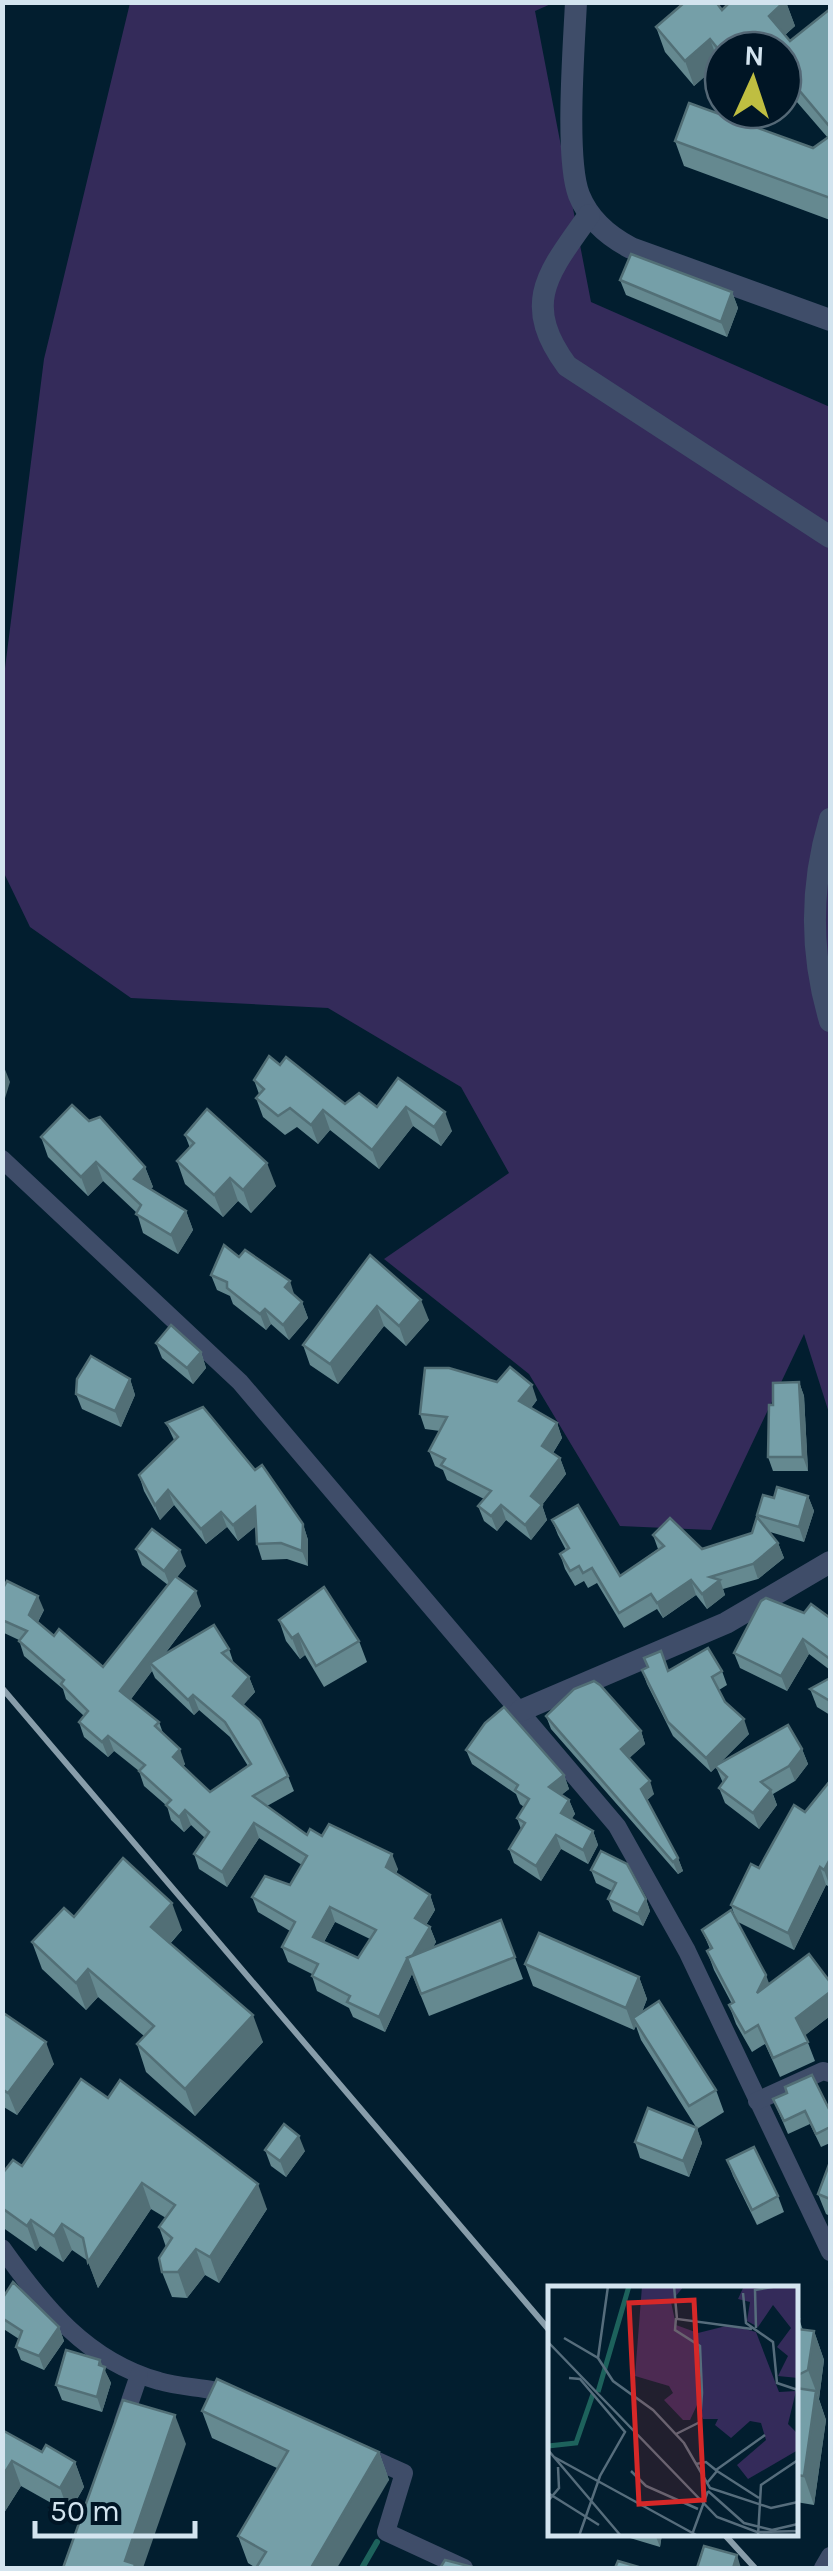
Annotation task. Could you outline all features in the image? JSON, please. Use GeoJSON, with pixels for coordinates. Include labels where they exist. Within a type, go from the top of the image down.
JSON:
{"type":"FeatureCollection","features":[{"type":"Feature","properties":{"kind":"street"},"geometry":{"type":"LineString","coordinates":[[576,2],[573,163],[577,192],[589,215],[610,238],[631,248],[830,320]]}},
{"type":"Feature","properties":{"kind":"street"},"geometry":{"type":"LineString","coordinates":[[589,215],[543,285],[540,318],[549,342],[566,366],[830,537]]}},
{"type":"Feature","properties":{"kind":"street"},"geometry":{"type":"LineString","coordinates":[[830,819],[814,899],[816,951],[830,1021]]}},
{"type":"Feature","properties":{"kind":"street"},"geometry":{"type":"LineString","coordinates":[[2,1158],[240,1382],[376,1548],[617,1826],[687,1950],[830,2252]]}},
{"type":"Feature","properties":{"kind":"street"},"geometry":{"type":"LineString","coordinates":[[520,1711],[726,1623],[830,1562]]}},
{"type":"Feature","properties":{"kind":"street"},"geometry":{"type":"LineString","coordinates":[[757,2101],[824,2071],[830,2072]]}},
{"type":"Feature","properties":{"kind":"street"},"geometry":{"type":"LineString","coordinates":[[2,2248],[17,2274],[57,2321],[139,2375],[220,2390],[254,2406]]}},
{"type":"Feature","properties":{"kind":"street"},"geometry":{"type":"LineString","coordinates":[[116,2444],[139,2375]]}},
{"type":"Feature","properties":{"kind":"street"},"geometry":{"type":"LineString","coordinates":[[354,2451],[404,2473],[386,2532],[464,2568]]}},
{"type":"Feature","properties":{"kind":"street"},"geometry":{"type":"LineString","coordinates":[[823,2568],[830,2556]]}},
{"type":"Feature","properties":{"kind":"shaded area"},"geometry":{"type":"Polygon","coordinates":[[[130,3],[553,3],[535,11],[591,302],[830,407],[830,1416],[804,1334],[711,1530],[620,1526],[529,1374],[384,1259],[509,1173],[461,1087],[328,1008],[131,998],[30,927],[3,871],[3,684],[44,359],[130,3]]]}},
{"type":"Feature","properties":{"kind":"building"},"geometry":{"type":"Polygon","coordinates":[[[685,2],[716,2],[722,10],[730,2],[784,2],[769,16],[781,30],[703,30],[703,45],[685,61],[656,27],[685,2]]]}},
{"type":"Feature","properties":{"kind":"building"},"geometry":{"type":"Polygon","coordinates":[[[830,9],[830,127],[803,95],[803,31],[830,9]]]}},
{"type":"Feature","properties":{"kind":"building"},"geometry":{"type":"Polygon","coordinates":[[[689,103],[703,108],[703,130],[763,130],[813,148],[830,136],[830,198],[675,141],[689,103]]]}},
{"type":"Feature","properties":{"kind":"building"},"geometry":{"type":"Polygon","coordinates":[[[631,254],[732,292],[721,322],[620,280],[631,254]]]}},
{"type":"Feature","properties":{"kind":"building"},"geometry":{"type":"Polygon","coordinates":[[[269,1056],[280,1065],[286,1057],[345,1104],[359,1093],[377,1107],[398,1078],[445,1112],[434,1127],[406,1107],[372,1150],[323,1110],[311,1125],[290,1108],[278,1116],[256,1098],[264,1089],[254,1080],[269,1056]]]}},
{"type":"Feature","properties":{"kind":"building"},"geometry":{"type":"Polygon","coordinates":[[[72,1105],[89,1121],[100,1117],[145,1167],[134,1179],[186,1211],[171,1235],[136,1214],[141,1205],[96,1162],[81,1177],[41,1137],[72,1105]]]}},
{"type":"Feature","properties":{"kind":"building"},"geometry":{"type":"Polygon","coordinates":[[[207,1109],[267,1163],[243,1190],[230,1178],[214,1195],[177,1161],[194,1143],[185,1135],[207,1109]]]}},
{"type":"Feature","properties":{"kind":"building"},"geometry":{"type":"Polygon","coordinates":[[[224,1245],[239,1257],[245,1250],[290,1281],[285,1287],[302,1302],[283,1325],[265,1309],[260,1314],[227,1288],[227,1282],[211,1275],[224,1245]]]}},
{"type":"Feature","properties":{"kind":"building"},"geometry":{"type":"Polygon","coordinates":[[[370,1255],[421,1300],[399,1326],[377,1306],[330,1364],[303,1345],[370,1255]]]}},
{"type":"Feature","properties":{"kind":"building"},"geometry":{"type":"Polygon","coordinates":[[[171,1325],[201,1352],[187,1368],[156,1343],[171,1325]]]}},
{"type":"Feature","properties":{"kind":"building"},"geometry":{"type":"Polygon","coordinates":[[[91,1356],[130,1379],[115,1411],[76,1394],[77,1379],[91,1356]]]}},
{"type":"Feature","properties":{"kind":"building"},"geometry":{"type":"Polygon","coordinates":[[[510,1367],[532,1385],[519,1401],[557,1423],[542,1446],[560,1458],[531,1496],[542,1505],[525,1525],[501,1505],[491,1516],[478,1506],[491,1491],[441,1465],[445,1459],[429,1451],[447,1417],[420,1414],[425,1368],[449,1368],[497,1382],[510,1367]]]}},
{"type":"Feature","properties":{"kind":"building"},"geometry":{"type":"Polygon","coordinates":[[[799,1382],[803,1457],[768,1457],[773,1383],[799,1382]]]}},
{"type":"Feature","properties":{"kind":"building"},"geometry":{"type":"Polygon","coordinates":[[[203,1407],[255,1470],[262,1465],[303,1524],[302,1551],[281,1543],[257,1544],[255,1507],[233,1525],[221,1512],[201,1529],[168,1490],[155,1505],[139,1475],[178,1437],[166,1423],[203,1407]]]}},
{"type":"Feature","properties":{"kind":"building"},"geometry":{"type":"Polygon","coordinates":[[[777,1487],[808,1496],[799,1527],[757,1515],[763,1495],[774,1498],[777,1487]]]}},
{"type":"Feature","properties":{"kind":"building"},"geometry":{"type":"Polygon","coordinates":[[[578,1505],[620,1576],[664,1546],[653,1535],[670,1518],[702,1549],[752,1533],[757,1517],[778,1543],[753,1564],[710,1577],[720,1580],[702,1594],[691,1580],[657,1603],[651,1594],[619,1613],[592,1568],[583,1573],[579,1566],[570,1571],[560,1554],[569,1548],[552,1520],[578,1505]]]}},
{"type":"Feature","properties":{"kind":"building"},"geometry":{"type":"Polygon","coordinates":[[[152,1529],[180,1550],[164,1571],[136,1549],[152,1529]]]}},
{"type":"Feature","properties":{"kind":"building"},"geometry":{"type":"Polygon","coordinates":[[[175,1576],[196,1591],[120,1691],[159,1722],[155,1726],[180,1749],[173,1757],[210,1792],[251,1764],[225,1722],[193,1695],[188,1700],[150,1663],[214,1625],[229,1649],[222,1653],[249,1677],[233,1696],[260,1720],[288,1776],[253,1796],[307,1835],[310,1829],[322,1836],[329,1824],[392,1854],[386,1867],[430,1895],[415,1918],[430,1927],[413,1955],[407,1958],[379,2017],[347,2002],[350,1996],[312,1976],[318,1964],[282,1947],[295,1922],[252,1897],[265,1876],[290,1885],[307,1856],[254,1823],[222,1872],[194,1854],[209,1832],[185,1810],[179,1817],[166,1805],[171,1800],[139,1771],[145,1765],[108,1736],[102,1742],[79,1722],[88,1711],[61,1684],[64,1680],[19,1641],[27,1631],[2,1620],[2,1590],[7,1581],[38,1596],[29,1615],[54,1636],[59,1629],[103,1667],[175,1576]],[[330,1907],[313,1937],[358,1958],[376,1930],[330,1907]]]}},
{"type":"Feature","properties":{"kind":"building"},"geometry":{"type":"Polygon","coordinates":[[[324,1587],[359,1641],[316,1666],[298,1634],[292,1638],[279,1620],[324,1587]]]}},
{"type":"Feature","properties":{"kind":"building"},"geometry":{"type":"Polygon","coordinates":[[[766,1598],[804,1613],[811,1604],[830,1618],[830,1659],[803,1639],[781,1676],[734,1653],[766,1598]]]}},
{"type":"Feature","properties":{"kind":"building"},"geometry":{"type":"Polygon","coordinates":[[[708,1648],[722,1671],[712,1677],[725,1702],[744,1719],[706,1758],[668,1722],[642,1670],[648,1667],[644,1658],[661,1651],[668,1671],[708,1648]]]}},
{"type":"Feature","properties":{"kind":"building"},"geometry":{"type":"Polygon","coordinates":[[[830,1678],[830,1701],[810,1689],[830,1678]]]}},
{"type":"Feature","properties":{"kind":"building"},"geometry":{"type":"Polygon","coordinates":[[[594,1681],[641,1731],[621,1749],[650,1781],[641,1789],[678,1858],[673,1862],[546,1716],[574,1689],[594,1681]]]}},
{"type":"Feature","properties":{"kind":"building"},"geometry":{"type":"Polygon","coordinates":[[[504,1707],[564,1775],[549,1787],[569,1800],[561,1813],[593,1831],[583,1850],[556,1835],[536,1866],[509,1849],[525,1823],[517,1818],[529,1799],[515,1790],[518,1785],[466,1750],[485,1723],[504,1707]]]}},
{"type":"Feature","properties":{"kind":"building"},"geometry":{"type":"Polygon","coordinates":[[[788,1725],[802,1749],[789,1766],[761,1782],[771,1790],[753,1813],[719,1788],[727,1777],[715,1766],[788,1725]]]}},
{"type":"Feature","properties":{"kind":"building"},"geometry":{"type":"Polygon","coordinates":[[[830,1781],[830,1859],[824,1870],[820,1867],[788,1933],[731,1905],[751,1864],[759,1868],[794,1805],[805,1812],[830,1781]]]}},
{"type":"Feature","properties":{"kind":"building"},"geometry":{"type":"Polygon","coordinates":[[[601,1851],[627,1864],[646,1899],[638,1914],[608,1899],[616,1883],[591,1870],[601,1851]]]}},
{"type":"Feature","properties":{"kind":"building"},"geometry":{"type":"Polygon","coordinates":[[[123,1858],[172,1903],[151,1927],[253,2015],[185,2089],[137,2044],[154,2026],[88,1969],[76,1983],[32,1942],[64,1908],[74,1917],[123,1858]]]}},
{"type":"Feature","properties":{"kind":"building"},"geometry":{"type":"Polygon","coordinates":[[[731,1910],[766,1975],[757,1993],[809,1954],[830,1982],[830,1992],[796,2018],[808,2042],[773,2058],[758,2025],[745,2033],[729,2005],[734,2002],[707,1951],[712,1948],[702,1930],[731,1910]]]}},
{"type":"Feature","properties":{"kind":"building"},"geometry":{"type":"Polygon","coordinates":[[[501,1920],[515,1957],[421,1994],[407,1958],[501,1920]]]}},
{"type":"Feature","properties":{"kind":"building"},"geometry":{"type":"Polygon","coordinates":[[[539,1933],[639,1977],[626,2008],[525,1964],[539,1933]]]}},
{"type":"Feature","properties":{"kind":"building"},"geometry":{"type":"Polygon","coordinates":[[[659,2001],[716,2090],[689,2106],[633,2018],[659,2001]]]}},
{"type":"Feature","properties":{"kind":"building"},"geometry":{"type":"Polygon","coordinates":[[[2,2012],[46,2042],[8,2093],[2,2089],[2,2012]]]}},
{"type":"Feature","properties":{"kind":"building"},"geometry":{"type":"Polygon","coordinates":[[[812,2075],[830,2111],[830,2127],[816,2134],[805,2111],[784,2121],[773,2099],[787,2093],[785,2087],[812,2075]]]}},
{"type":"Feature","properties":{"kind":"building"},"geometry":{"type":"Polygon","coordinates":[[[81,2079],[108,2098],[120,2080],[258,2184],[210,2257],[196,2249],[178,2272],[162,2272],[159,2258],[172,2238],[159,2227],[175,2205],[142,2183],[88,2262],[83,2238],[62,2224],[54,2236],[31,2220],[27,2226],[2,2208],[2,2174],[13,2160],[22,2166],[81,2079]]]}},
{"type":"Feature","properties":{"kind":"building"},"geometry":{"type":"Polygon","coordinates":[[[648,2108],[697,2128],[683,2161],[635,2142],[648,2108]]]}},
{"type":"Feature","properties":{"kind":"building"},"geometry":{"type":"Polygon","coordinates":[[[284,2124],[299,2136],[280,2161],[265,2150],[284,2124]]]}},
{"type":"Feature","properties":{"kind":"building"},"geometry":{"type":"Polygon","coordinates":[[[754,2147],[778,2196],[752,2210],[727,2160],[754,2147]]]}},
{"type":"Feature","properties":{"kind":"building"},"geometry":{"type":"Polygon","coordinates":[[[830,2162],[830,2199],[818,2194],[830,2162]]]}},
{"type":"Feature","properties":{"kind":"building"},"geometry":{"type":"Polygon","coordinates":[[[13,2282],[59,2327],[39,2356],[16,2347],[22,2331],[2,2318],[2,2299],[13,2282]]]}},
{"type":"Feature","properties":{"kind":"building"},"geometry":{"type":"Polygon","coordinates":[[[798,2329],[814,2331],[808,2370],[798,2375],[798,2329]]]}},
{"type":"Feature","properties":{"kind":"building"},"geometry":{"type":"Polygon","coordinates":[[[66,2350],[100,2360],[99,2365],[105,2367],[97,2397],[56,2385],[66,2350]]]}},
{"type":"Feature","properties":{"kind":"building"},"geometry":{"type":"Polygon","coordinates":[[[217,2379],[379,2452],[311,2568],[256,2568],[266,2552],[238,2536],[288,2451],[202,2411],[217,2379]]]}},
{"type":"Feature","properties":{"kind":"building"},"geometry":{"type":"Polygon","coordinates":[[[798,2388],[816,2391],[804,2476],[798,2475],[798,2388]]]}},
{"type":"Feature","properties":{"kind":"building"},"geometry":{"type":"Polygon","coordinates":[[[123,2400],[175,2415],[125,2561],[135,2564],[134,2568],[63,2568],[123,2400]]]}},
{"type":"Feature","properties":{"kind":"building"},"geometry":{"type":"Polygon","coordinates":[[[2,2430],[42,2452],[46,2445],[75,2462],[60,2488],[12,2461],[2,2477],[2,2430]]]}},
{"type":"Feature","properties":{"kind":"building"},"geometry":{"type":"Polygon","coordinates":[[[704,2546],[737,2555],[733,2568],[697,2568],[704,2546]]]}},
{"type":"Feature","properties":{"kind":"building"},"geometry":{"type":"Polygon","coordinates":[[[445,2560],[476,2568],[440,2568],[445,2560]]]}},
{"type":"Feature","properties":{"kind":"building"},"geometry":{"type":"Polygon","coordinates":[[[618,2561],[642,2568],[615,2568],[618,2561]]]}},
{"type":"Feature","properties":{"kind":"waterway"},"geometry":{"type":"LineString","coordinates":[[362,2568],[377,2542]]}},
{"type":"Feature","properties":{"kind":"railway"},"geometry":{"type":"LineString","coordinates":[[2,1688],[548,2329]]}},
{"type":"Feature","properties":{"kind":"railway"},"geometry":{"type":"LineString","coordinates":[[726,2536],[755,2568]]}}]}
